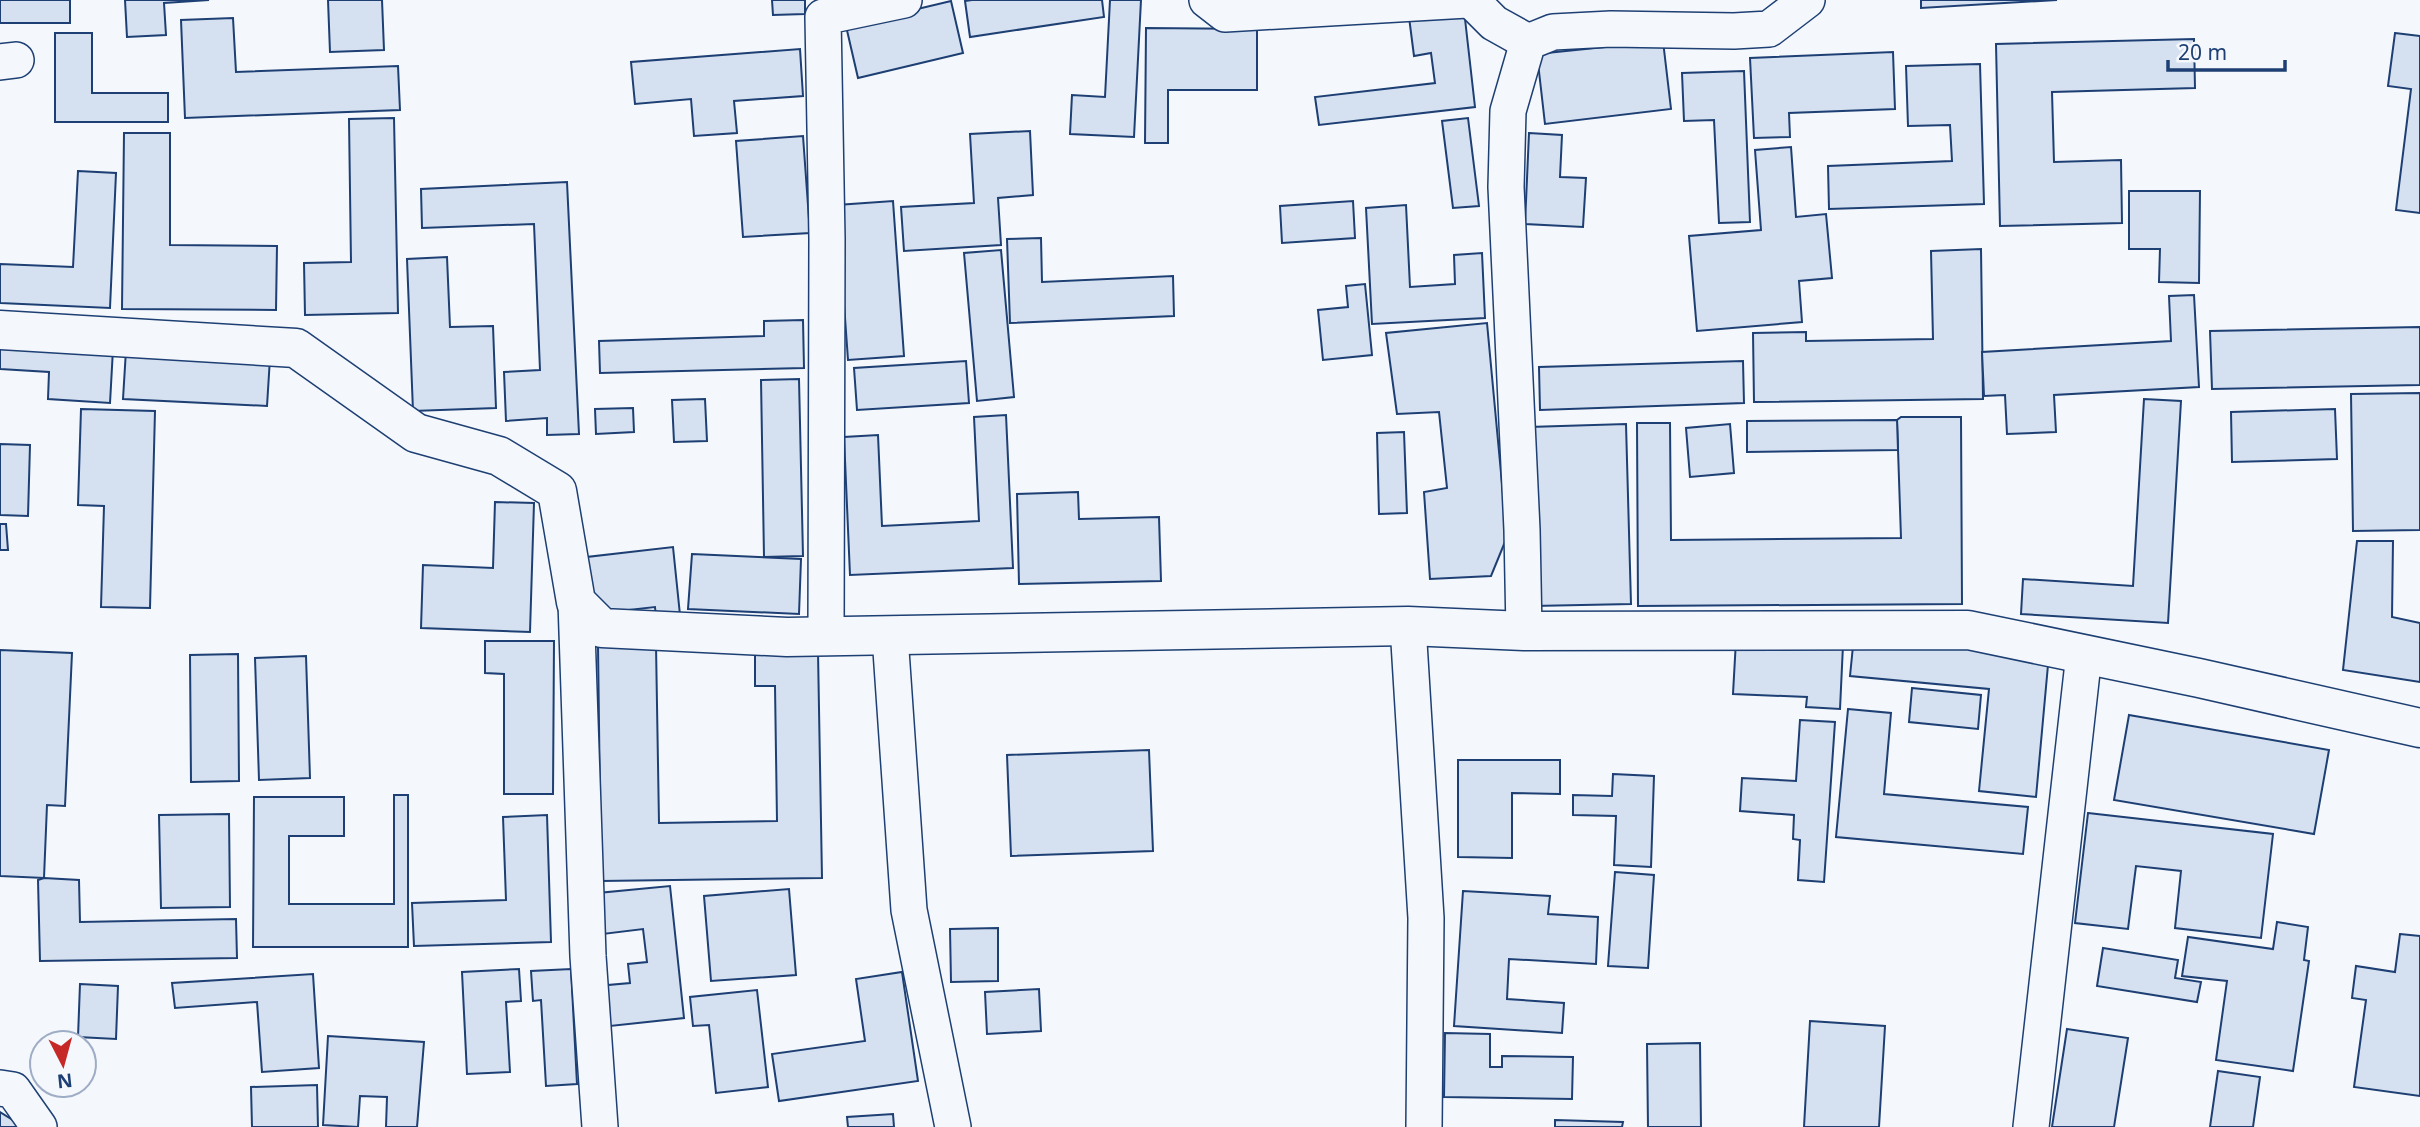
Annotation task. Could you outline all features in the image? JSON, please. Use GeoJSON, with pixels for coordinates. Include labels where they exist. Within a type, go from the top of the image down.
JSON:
{"type":"FeatureCollection","features":[{"type":"Feature","properties":{"kind":"street"},"geometry":{"type":"LineString","coordinates":[[826,637],[827,239],[823,8],[904,0]]}},
{"type":"Feature","properties":{"kind":"street"},"geometry":{"type":"LineString","coordinates":[[1207,0],[1225,14],[1469,0],[1494,23],[1528,42]]}},
{"type":"Feature","properties":{"kind":"street"},"geometry":{"type":"LineString","coordinates":[[1528,42],[1553,32],[1565,31],[1769,29],[1807,0]]}},
{"type":"Feature","properties":{"kind":"street"},"geometry":{"type":"LineString","coordinates":[[1524,631],[1506,187],[1508,111],[1528,42]]}},
{"type":"Feature","properties":{"kind":"street"},"geometry":{"type":"LineString","coordinates":[[0,330],[296,348],[416,433],[499,456],[557,492],[576,602],[588,956],[600,1127]]}},
{"type":"Feature","properties":{"kind":"street"},"geometry":{"type":"LineString","coordinates":[[576,602],[602,628],[787,637],[1408,626],[1524,631],[1968,630],[2420,727]]}},
{"type":"Feature","properties":{"kind":"street"},"geometry":{"type":"LineString","coordinates":[[1408,626],[1426,918],[1424,1127]]}},
{"type":"Feature","properties":{"kind":"street"},"geometry":{"type":"LineString","coordinates":[[890,636],[909,910],[953,1127]]}},
{"type":"Feature","properties":{"kind":"street"},"geometry":{"type":"LineString","coordinates":[[2031,1127],[2084,654]]}},
{"type":"Feature","properties":{"kind":"street"},"geometry":{"type":"LineString","coordinates":[[0,1088],[13,1090],[39,1127]]}},
{"type":"Feature","properties":{"kind":"building"},"geometry":{"type":"Polygon","coordinates":[[[0,0],[70,0],[70,23],[0,23],[0,0]]]}},
{"type":"Feature","properties":{"kind":"building"},"geometry":{"type":"Polygon","coordinates":[[[125,0],[209,0],[164,3],[166,35],[127,37],[125,0]]]}},
{"type":"Feature","properties":{"kind":"building"},"geometry":{"type":"Polygon","coordinates":[[[328,0],[382,0],[384,50],[330,52],[328,0]]]}},
{"type":"Feature","properties":{"kind":"building"},"geometry":{"type":"Polygon","coordinates":[[[772,0],[805,0],[805,14],[773,15],[772,0]]]}},
{"type":"Feature","properties":{"kind":"building"},"geometry":{"type":"Polygon","coordinates":[[[1102,0],[1104,17],[970,37],[965,1],[1102,0]]]}},
{"type":"Feature","properties":{"kind":"building"},"geometry":{"type":"Polygon","coordinates":[[[1110,0],[1141,0],[1134,137],[1070,134],[1072,95],[1105,97],[1110,0]]]}},
{"type":"Feature","properties":{"kind":"building"},"geometry":{"type":"Polygon","coordinates":[[[1921,0],[2057,0],[1921,8],[1921,0]]]}},
{"type":"Feature","properties":{"kind":"building"},"geometry":{"type":"Polygon","coordinates":[[[951,1],[963,53],[858,78],[846,26],[951,1]]]}},
{"type":"Feature","properties":{"kind":"building"},"geometry":{"type":"Polygon","coordinates":[[[1464,10],[1475,107],[1319,125],[1315,97],[1435,83],[1431,53],[1414,56],[1409,17],[1464,10]]]}},
{"type":"Feature","properties":{"kind":"building"},"geometry":{"type":"Polygon","coordinates":[[[233,18],[236,72],[398,66],[400,110],[185,118],[181,20],[233,18]]]}},
{"type":"Feature","properties":{"kind":"building"},"geometry":{"type":"Polygon","coordinates":[[[1146,28],[1257,29],[1257,90],[1168,90],[1168,143],[1145,143],[1146,28]]]}},
{"type":"Feature","properties":{"kind":"building"},"geometry":{"type":"Polygon","coordinates":[[[55,33],[92,33],[92,93],[168,93],[168,122],[55,122],[55,33]]]}},
{"type":"Feature","properties":{"kind":"building"},"geometry":{"type":"Polygon","coordinates":[[[2395,33],[2420,36],[2420,213],[2396,210],[2411,89],[2388,86],[2395,33]]]}},
{"type":"Feature","properties":{"kind":"building"},"geometry":{"type":"Polygon","coordinates":[[[2194,39],[2195,88],[2052,92],[2054,162],[2121,160],[2122,223],[2000,226],[1996,44],[2194,39]]]}},
{"type":"Feature","properties":{"kind":"building"},"geometry":{"type":"Polygon","coordinates":[[[1663,41],[1671,109],[1545,124],[1537,54],[1663,41]]]}},
{"type":"Feature","properties":{"kind":"building"},"geometry":{"type":"Polygon","coordinates":[[[800,49],[803,96],[734,101],[737,133],[694,136],[691,99],[635,104],[631,62],[800,49]]]}},
{"type":"Feature","properties":{"kind":"building"},"geometry":{"type":"Polygon","coordinates":[[[1893,52],[1895,109],[1789,113],[1790,137],[1754,138],[1750,58],[1893,52]]]}},
{"type":"Feature","properties":{"kind":"building"},"geometry":{"type":"Polygon","coordinates":[[[1980,64],[1984,204],[1829,209],[1828,166],[1952,161],[1950,125],[1908,126],[1906,66],[1980,64]]]}},
{"type":"Feature","properties":{"kind":"building"},"geometry":{"type":"Polygon","coordinates":[[[1744,71],[1750,222],[1719,223],[1714,120],[1684,121],[1682,73],[1744,71]]]}},
{"type":"Feature","properties":{"kind":"building"},"geometry":{"type":"Polygon","coordinates":[[[394,118],[398,313],[305,315],[304,263],[351,262],[349,119],[394,118]]]}},
{"type":"Feature","properties":{"kind":"building"},"geometry":{"type":"Polygon","coordinates":[[[1468,118],[1479,206],[1453,208],[1442,121],[1468,118]]]}},
{"type":"Feature","properties":{"kind":"building"},"geometry":{"type":"Polygon","coordinates":[[[1030,131],[1033,195],[998,198],[1001,245],[904,251],[901,207],[974,203],[970,134],[1030,131]]]}},
{"type":"Feature","properties":{"kind":"building"},"geometry":{"type":"Polygon","coordinates":[[[124,133],[170,133],[170,245],[277,246],[276,310],[122,309],[124,133]]]}},
{"type":"Feature","properties":{"kind":"building"},"geometry":{"type":"Polygon","coordinates":[[[1529,133],[1562,135],[1560,177],[1586,178],[1583,227],[1525,224],[1529,133]]]}},
{"type":"Feature","properties":{"kind":"building"},"geometry":{"type":"Polygon","coordinates":[[[803,136],[810,233],[743,237],[736,141],[803,136]]]}},
{"type":"Feature","properties":{"kind":"building"},"geometry":{"type":"Polygon","coordinates":[[[1791,147],[1796,217],[1826,214],[1832,278],[1799,281],[1802,322],[1697,331],[1689,236],[1761,230],[1755,150],[1791,147]]]}},
{"type":"Feature","properties":{"kind":"building"},"geometry":{"type":"Polygon","coordinates":[[[78,171],[116,173],[110,308],[0,303],[0,264],[73,267],[78,171]]]}},
{"type":"Feature","properties":{"kind":"building"},"geometry":{"type":"Polygon","coordinates":[[[567,182],[579,434],[547,435],[547,418],[506,421],[504,372],[540,370],[534,224],[422,228],[421,189],[567,182]]]}},
{"type":"Feature","properties":{"kind":"building"},"geometry":{"type":"Polygon","coordinates":[[[2129,191],[2200,191],[2199,283],[2159,282],[2160,249],[2129,249],[2129,191]]]}},
{"type":"Feature","properties":{"kind":"building"},"geometry":{"type":"Polygon","coordinates":[[[893,201],[904,356],[848,360],[837,205],[893,201]]]}},
{"type":"Feature","properties":{"kind":"building"},"geometry":{"type":"Polygon","coordinates":[[[1353,201],[1355,238],[1282,243],[1280,206],[1353,201]]]}},
{"type":"Feature","properties":{"kind":"building"},"geometry":{"type":"Polygon","coordinates":[[[1406,205],[1410,287],[1455,284],[1454,255],[1482,253],[1485,318],[1372,324],[1366,208],[1406,205]]]}},
{"type":"Feature","properties":{"kind":"building"},"geometry":{"type":"Polygon","coordinates":[[[1041,238],[1042,282],[1173,276],[1174,316],[1010,323],[1007,239],[1041,238]]]}},
{"type":"Feature","properties":{"kind":"building"},"geometry":{"type":"Polygon","coordinates":[[[1981,249],[1983,399],[1754,402],[1753,333],[1806,332],[1806,341],[1933,339],[1931,251],[1981,249]]]}},
{"type":"Feature","properties":{"kind":"building"},"geometry":{"type":"Polygon","coordinates":[[[1001,250],[1014,397],[977,401],[964,253],[1001,250]]]}},
{"type":"Feature","properties":{"kind":"building"},"geometry":{"type":"Polygon","coordinates":[[[447,257],[450,327],[493,326],[496,408],[413,411],[407,259],[447,257]]]}},
{"type":"Feature","properties":{"kind":"building"},"geometry":{"type":"Polygon","coordinates":[[[1365,284],[1372,355],[1323,360],[1318,310],[1348,307],[1346,286],[1365,284]]]}},
{"type":"Feature","properties":{"kind":"building"},"geometry":{"type":"Polygon","coordinates":[[[2194,295],[2199,387],[2054,395],[2056,432],[2007,434],[2005,395],[1984,396],[1982,352],[2171,341],[2169,296],[2194,295]]]}},
{"type":"Feature","properties":{"kind":"building"},"geometry":{"type":"Polygon","coordinates":[[[803,320],[804,368],[600,373],[599,341],[764,336],[764,321],[803,320]]]}},
{"type":"Feature","properties":{"kind":"building"},"geometry":{"type":"Polygon","coordinates":[[[1487,323],[1507,537],[1491,576],[1430,579],[1424,492],[1447,488],[1439,412],[1397,414],[1386,333],[1487,323]]]}},
{"type":"Feature","properties":{"kind":"building"},"geometry":{"type":"Polygon","coordinates":[[[2420,327],[2420,385],[2212,389],[2210,331],[2420,327]]]}},
{"type":"Feature","properties":{"kind":"building"},"geometry":{"type":"Polygon","coordinates":[[[0,343],[113,349],[110,403],[48,399],[49,372],[0,369],[0,343]]]}},
{"type":"Feature","properties":{"kind":"building"},"geometry":{"type":"Polygon","coordinates":[[[126,350],[270,358],[267,406],[123,399],[126,350]]]}},
{"type":"Feature","properties":{"kind":"building"},"geometry":{"type":"Polygon","coordinates":[[[966,361],[969,403],[857,410],[854,368],[966,361]]]}},
{"type":"Feature","properties":{"kind":"building"},"geometry":{"type":"Polygon","coordinates":[[[1743,361],[1744,403],[1540,410],[1539,367],[1743,361]]]}},
{"type":"Feature","properties":{"kind":"building"},"geometry":{"type":"Polygon","coordinates":[[[799,379],[803,556],[764,557],[761,380],[799,379]]]}},
{"type":"Feature","properties":{"kind":"building"},"geometry":{"type":"Polygon","coordinates":[[[2420,393],[2420,530],[2353,531],[2351,394],[2420,393]]]}},
{"type":"Feature","properties":{"kind":"building"},"geometry":{"type":"Polygon","coordinates":[[[705,399],[707,441],[674,442],[672,400],[705,399]]]}},
{"type":"Feature","properties":{"kind":"building"},"geometry":{"type":"Polygon","coordinates":[[[2144,399],[2181,401],[2168,623],[2021,614],[2023,579],[2133,586],[2144,399]]]}},
{"type":"Feature","properties":{"kind":"building"},"geometry":{"type":"Polygon","coordinates":[[[633,408],[634,432],[596,434],[595,409],[633,408]]]}},
{"type":"Feature","properties":{"kind":"building"},"geometry":{"type":"Polygon","coordinates":[[[81,409],[155,411],[150,608],[101,607],[104,506],[78,505],[81,409]]]}},
{"type":"Feature","properties":{"kind":"building"},"geometry":{"type":"Polygon","coordinates":[[[2335,409],[2337,459],[2232,462],[2231,412],[2335,409]]]}},
{"type":"Feature","properties":{"kind":"building"},"geometry":{"type":"Polygon","coordinates":[[[1006,415],[1013,568],[850,575],[844,437],[878,435],[882,526],[979,521],[974,417],[1006,415]]]}},
{"type":"Feature","properties":{"kind":"building"},"geometry":{"type":"Polygon","coordinates":[[[1901,417],[1961,417],[1962,604],[1638,606],[1637,423],[1670,423],[1671,540],[1901,538],[1897,420],[1901,417]]]}},
{"type":"Feature","properties":{"kind":"building"},"geometry":{"type":"Polygon","coordinates":[[[1897,420],[1898,450],[1747,452],[1747,421],[1897,420]]]}},
{"type":"Feature","properties":{"kind":"building"},"geometry":{"type":"Polygon","coordinates":[[[1626,424],[1631,604],[1533,606],[1529,427],[1626,424]]]}},
{"type":"Feature","properties":{"kind":"building"},"geometry":{"type":"Polygon","coordinates":[[[1730,424],[1734,473],[1690,477],[1686,428],[1730,424]]]}},
{"type":"Feature","properties":{"kind":"building"},"geometry":{"type":"Polygon","coordinates":[[[1404,432],[1407,513],[1379,514],[1377,433],[1404,432]]]}},
{"type":"Feature","properties":{"kind":"building"},"geometry":{"type":"Polygon","coordinates":[[[0,444],[30,445],[28,516],[0,515],[0,444]]]}},
{"type":"Feature","properties":{"kind":"building"},"geometry":{"type":"Polygon","coordinates":[[[1078,492],[1079,519],[1159,517],[1161,581],[1019,584],[1017,494],[1078,492]]]}},
{"type":"Feature","properties":{"kind":"building"},"geometry":{"type":"Polygon","coordinates":[[[495,502],[534,503],[530,632],[421,628],[423,565],[493,568],[495,502]]]}},
{"type":"Feature","properties":{"kind":"building"},"geometry":{"type":"Polygon","coordinates":[[[0,524],[6,524],[8,550],[0,550],[0,524]]]}},
{"type":"Feature","properties":{"kind":"building"},"geometry":{"type":"Polygon","coordinates":[[[2357,541],[2393,541],[2392,617],[2420,623],[2420,682],[2343,670],[2357,541]]]}},
{"type":"Feature","properties":{"kind":"building"},"geometry":{"type":"Polygon","coordinates":[[[673,547],[680,615],[656,618],[655,607],[592,614],[587,557],[673,547]]]}},
{"type":"Feature","properties":{"kind":"building"},"geometry":{"type":"Polygon","coordinates":[[[692,554],[801,559],[799,614],[688,609],[692,554]]]}},
{"type":"Feature","properties":{"kind":"building"},"geometry":{"type":"Polygon","coordinates":[[[1854,636],[2049,654],[2036,797],[1979,791],[1989,689],[1850,676],[1854,636]]]}},
{"type":"Feature","properties":{"kind":"building"},"geometry":{"type":"Polygon","coordinates":[[[1736,640],[1843,645],[1840,709],[1806,707],[1807,697],[1733,694],[1736,640]]]}},
{"type":"Feature","properties":{"kind":"building"},"geometry":{"type":"Polygon","coordinates":[[[485,641],[554,641],[553,794],[504,794],[504,674],[485,673],[485,641]]]}},
{"type":"Feature","properties":{"kind":"building"},"geometry":{"type":"Polygon","coordinates":[[[656,645],[659,823],[777,821],[775,686],[755,686],[755,653],[818,652],[822,878],[601,881],[598,646],[656,645]]]}},
{"type":"Feature","properties":{"kind":"building"},"geometry":{"type":"Polygon","coordinates":[[[0,650],[72,653],[65,806],[47,805],[44,878],[0,876],[0,650]]]}},
{"type":"Feature","properties":{"kind":"building"},"geometry":{"type":"Polygon","coordinates":[[[238,654],[239,781],[191,782],[190,655],[238,654]]]}},
{"type":"Feature","properties":{"kind":"building"},"geometry":{"type":"Polygon","coordinates":[[[306,656],[310,778],[259,780],[255,658],[306,656]]]}},
{"type":"Feature","properties":{"kind":"building"},"geometry":{"type":"Polygon","coordinates":[[[1912,688],[1981,695],[1978,729],[1909,722],[1912,688]]]}},
{"type":"Feature","properties":{"kind":"building"},"geometry":{"type":"Polygon","coordinates":[[[1848,709],[1891,713],[1884,794],[2028,807],[2023,854],[1836,837],[1848,709]]]}},
{"type":"Feature","properties":{"kind":"building"},"geometry":{"type":"Polygon","coordinates":[[[2129,715],[2329,750],[2314,834],[2114,800],[2129,715]]]}},
{"type":"Feature","properties":{"kind":"building"},"geometry":{"type":"Polygon","coordinates":[[[1800,720],[1835,722],[1824,882],[1798,880],[1800,840],[1793,839],[1794,815],[1740,811],[1742,778],[1796,781],[1800,720]]]}},
{"type":"Feature","properties":{"kind":"building"},"geometry":{"type":"Polygon","coordinates":[[[1149,750],[1153,851],[1011,856],[1007,755],[1149,750]]]}},
{"type":"Feature","properties":{"kind":"building"},"geometry":{"type":"Polygon","coordinates":[[[1458,760],[1560,760],[1560,794],[1512,793],[1512,858],[1458,857],[1458,760]]]}},
{"type":"Feature","properties":{"kind":"building"},"geometry":{"type":"Polygon","coordinates":[[[1613,774],[1654,776],[1651,867],[1614,865],[1616,816],[1573,815],[1573,795],[1612,796],[1613,774]]]}},
{"type":"Feature","properties":{"kind":"building"},"geometry":{"type":"Polygon","coordinates":[[[394,795],[408,795],[408,947],[253,947],[254,797],[344,797],[344,836],[289,836],[289,904],[394,904],[394,795]]]}},
{"type":"Feature","properties":{"kind":"building"},"geometry":{"type":"Polygon","coordinates":[[[2088,813],[2273,834],[2261,938],[2175,928],[2181,871],[2136,866],[2128,929],[2075,923],[2088,813]]]}},
{"type":"Feature","properties":{"kind":"building"},"geometry":{"type":"Polygon","coordinates":[[[229,814],[230,907],[161,908],[159,815],[229,814]]]}},
{"type":"Feature","properties":{"kind":"building"},"geometry":{"type":"Polygon","coordinates":[[[547,815],[551,942],[414,946],[412,903],[506,900],[503,817],[547,815]]]}},
{"type":"Feature","properties":{"kind":"building"},"geometry":{"type":"Polygon","coordinates":[[[1615,872],[1654,875],[1648,968],[1608,966],[1615,872]]]}},
{"type":"Feature","properties":{"kind":"building"},"geometry":{"type":"Polygon","coordinates":[[[38,880],[79,880],[80,922],[236,919],[237,958],[40,961],[38,880]]]}},
{"type":"Feature","properties":{"kind":"building"},"geometry":{"type":"Polygon","coordinates":[[[670,886],[684,1018],[601,1027],[597,986],[630,983],[628,964],[647,962],[643,929],[603,934],[598,893],[670,886]]]}},
{"type":"Feature","properties":{"kind":"building"},"geometry":{"type":"Polygon","coordinates":[[[789,889],[796,975],[711,981],[704,896],[789,889]]]}},
{"type":"Feature","properties":{"kind":"building"},"geometry":{"type":"Polygon","coordinates":[[[1463,891],[1550,896],[1548,914],[1598,917],[1596,964],[1509,959],[1507,999],[1564,1003],[1562,1033],[1454,1026],[1463,891]]]}},
{"type":"Feature","properties":{"kind":"building"},"geometry":{"type":"Polygon","coordinates":[[[2277,922],[2308,927],[2304,960],[2309,961],[2293,1071],[2216,1060],[2227,981],[2182,976],[2188,937],[2273,949],[2277,922]]]}},
{"type":"Feature","properties":{"kind":"building"},"geometry":{"type":"Polygon","coordinates":[[[998,928],[998,981],[951,982],[950,929],[998,928]]]}},
{"type":"Feature","properties":{"kind":"building"},"geometry":{"type":"Polygon","coordinates":[[[2400,934],[2420,936],[2420,1096],[2354,1087],[2366,1000],[2352,998],[2356,966],[2395,972],[2400,934]]]}},
{"type":"Feature","properties":{"kind":"building"},"geometry":{"type":"Polygon","coordinates":[[[2103,948],[2178,960],[2175,978],[2201,982],[2197,1002],[2097,986],[2103,948]]]}},
{"type":"Feature","properties":{"kind":"building"},"geometry":{"type":"Polygon","coordinates":[[[519,969],[521,1001],[506,1002],[510,1072],[467,1074],[462,972],[519,969]]]}},
{"type":"Feature","properties":{"kind":"building"},"geometry":{"type":"Polygon","coordinates":[[[571,969],[577,1084],[546,1086],[541,1000],[533,1001],[531,971],[571,969]]]}},
{"type":"Feature","properties":{"kind":"building"},"geometry":{"type":"Polygon","coordinates":[[[902,972],[918,1081],[779,1101],[772,1054],[865,1041],[856,979],[902,972]]]}},
{"type":"Feature","properties":{"kind":"building"},"geometry":{"type":"Polygon","coordinates":[[[313,974],[319,1068],[262,1072],[257,1002],[175,1008],[172,983],[313,974]]]}},
{"type":"Feature","properties":{"kind":"building"},"geometry":{"type":"Polygon","coordinates":[[[80,984],[118,986],[116,1039],[98,1038],[98,1029],[78,1029],[80,984]]]}},
{"type":"Feature","properties":{"kind":"building"},"geometry":{"type":"Polygon","coordinates":[[[1039,989],[1041,1031],[987,1034],[985,992],[1039,989]]]}},
{"type":"Feature","properties":{"kind":"building"},"geometry":{"type":"Polygon","coordinates":[[[757,990],[768,1087],[716,1093],[709,1025],[693,1026],[690,997],[757,990]]]}},
{"type":"Feature","properties":{"kind":"building"},"geometry":{"type":"Polygon","coordinates":[[[1810,1021],[1885,1026],[1879,1127],[1804,1127],[1810,1021]]]}},
{"type":"Feature","properties":{"kind":"building"},"geometry":{"type":"Polygon","coordinates":[[[2067,1029],[2128,1038],[2114,1127],[2052,1127],[2067,1029]]]}},
{"type":"Feature","properties":{"kind":"building"},"geometry":{"type":"Polygon","coordinates":[[[1445,1033],[1490,1034],[1490,1067],[1502,1067],[1502,1056],[1573,1057],[1572,1099],[1444,1097],[1445,1033]]]}},
{"type":"Feature","properties":{"kind":"building"},"geometry":{"type":"Polygon","coordinates":[[[328,1036],[424,1042],[417,1127],[386,1127],[387,1097],[360,1096],[358,1127],[323,1125],[328,1036]]]}},
{"type":"Feature","properties":{"kind":"building"},"geometry":{"type":"Polygon","coordinates":[[[1700,1043],[1701,1127],[1648,1127],[1647,1044],[1700,1043]]]}},
{"type":"Feature","properties":{"kind":"building"},"geometry":{"type":"Polygon","coordinates":[[[2218,1071],[2260,1077],[2253,1127],[2210,1127],[2218,1071]]]}},
{"type":"Feature","properties":{"kind":"building"},"geometry":{"type":"Polygon","coordinates":[[[317,1085],[318,1127],[252,1127],[251,1087],[317,1085]]]}},
{"type":"Feature","properties":{"kind":"building"},"geometry":{"type":"Polygon","coordinates":[[[0,1112],[16,1122],[19,1127],[0,1127],[0,1112]]]}},
{"type":"Feature","properties":{"kind":"building"},"geometry":{"type":"Polygon","coordinates":[[[893,1114],[894,1127],[848,1127],[847,1117],[893,1114]]]}},
{"type":"Feature","properties":{"kind":"building"},"geometry":{"type":"Polygon","coordinates":[[[1555,1120],[1623,1122],[1622,1127],[1555,1127],[1555,1120]]]}}]}
